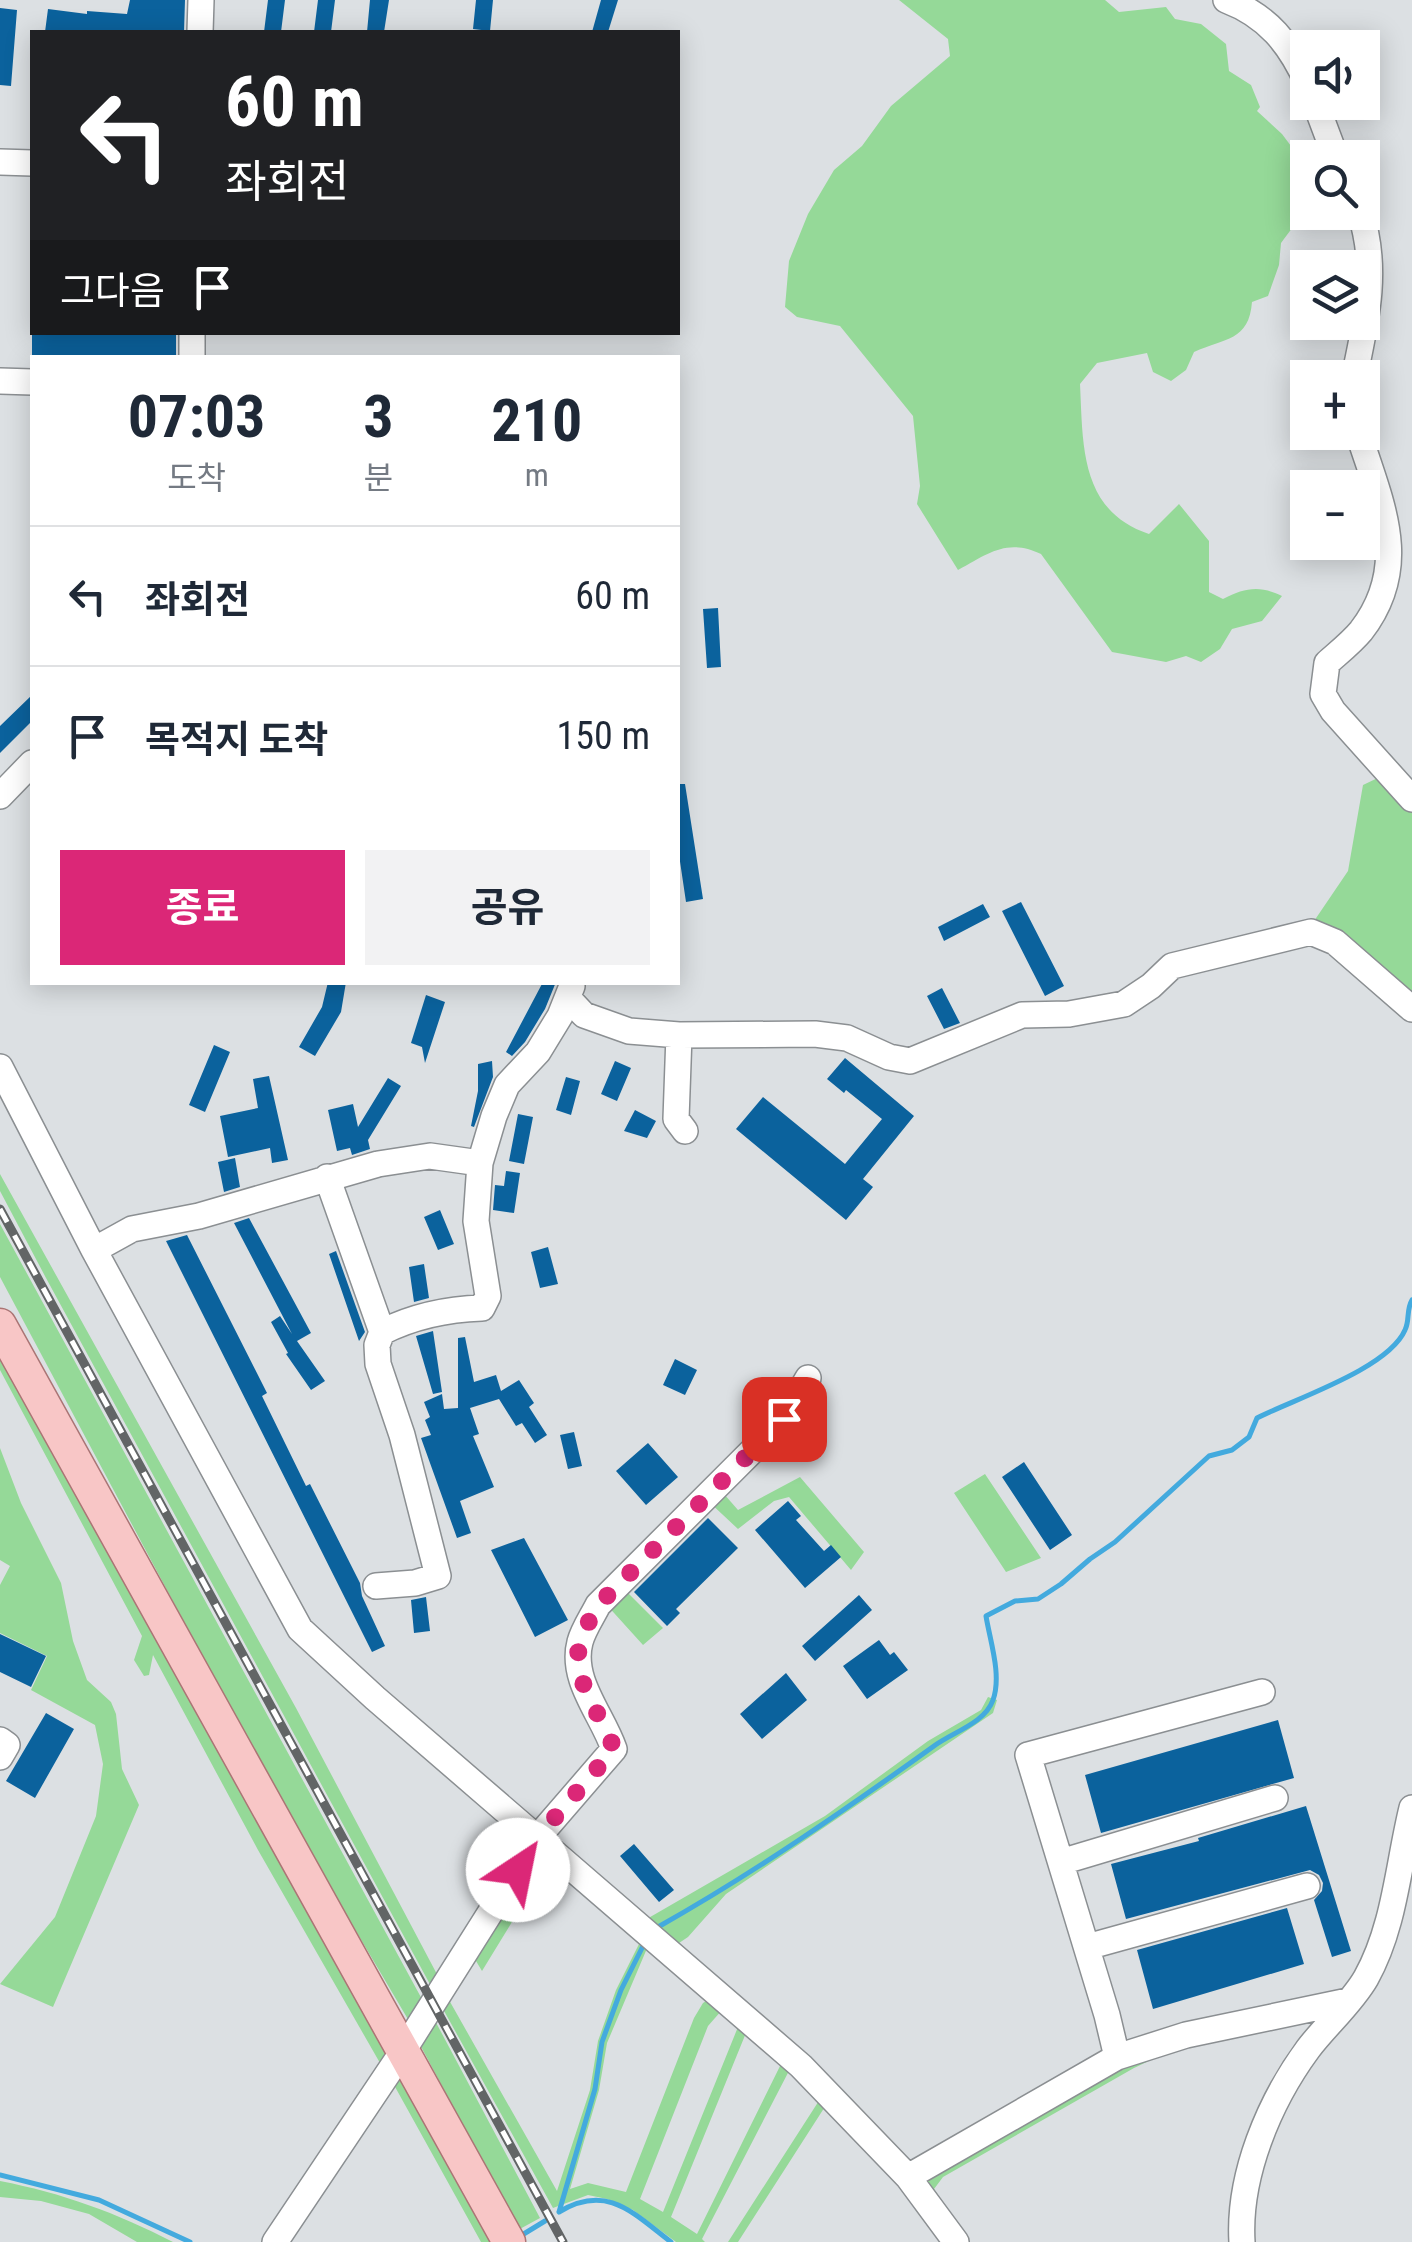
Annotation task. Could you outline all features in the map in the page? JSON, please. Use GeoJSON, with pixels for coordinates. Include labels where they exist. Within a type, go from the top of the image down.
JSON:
{"type":"FeatureCollection","features":[{"type":"Feature","properties":{"kind":"main road"},"geometry":{"type":"LineString","coordinates":[[0,1326],[508,2242]]}},
{"type":"Feature","properties":{"kind":"street"},"geometry":{"type":"LineString","coordinates":[[200,0],[200,30]]}},
{"type":"Feature","properties":{"kind":"street"},"geometry":{"type":"LineString","coordinates":[[1226,0],[1263,19],[1290,49]]}},
{"type":"Feature","properties":{"kind":"street"},"geometry":{"type":"LineString","coordinates":[[0,162],[30,163]]}},
{"type":"Feature","properties":{"kind":"street"},"geometry":{"type":"LineString","coordinates":[[1357,360],[1371,289],[1364,230]]}},
{"type":"Feature","properties":{"kind":"street"},"geometry":{"type":"LineString","coordinates":[[0,381],[30,382]]}},
{"type":"Feature","properties":{"kind":"street"},"geometry":{"type":"LineString","coordinates":[[1364,450],[1394,545],[1394,574],[1382,602],[1362,630],[1327,664],[1324,694],[1333,711],[1412,799]]}},
{"type":"Feature","properties":{"kind":"street"},"geometry":{"type":"LineString","coordinates":[[0,796],[30,765]]}},
{"type":"Feature","properties":{"kind":"street"},"geometry":{"type":"LineString","coordinates":[[571,990],[584,1015],[629,1032],[815,1034],[847,1038],[890,1057],[910,1061],[1022,1015],[1069,1014],[1124,1004],[1172,966],[1311,932],[1335,942],[1412,1009]]}},
{"type":"Feature","properties":{"kind":"street"},"geometry":{"type":"LineString","coordinates":[[382,1332],[445,1312],[482,1308],[488,1296],[476,1221],[480,1163],[508,1085],[538,1052],[571,990]]}},
{"type":"Feature","properties":{"kind":"street"},"geometry":{"type":"LineString","coordinates":[[678,1035],[676,1120],[685,1131]]}},
{"type":"Feature","properties":{"kind":"street"},"geometry":{"type":"LineString","coordinates":[[0,1067],[94,1250],[300,1629],[802,2066],[908,2177],[956,2242]]}},
{"type":"Feature","properties":{"kind":"street"},"geometry":{"type":"LineString","coordinates":[[94,1250],[132,1229],[198,1216],[327,1177],[417,1157],[480,1163]]}},
{"type":"Feature","properties":{"kind":"street"},"geometry":{"type":"LineString","coordinates":[[327,1177],[382,1332],[377,1345],[378,1364],[402,1435],[438,1576],[415,1583],[376,1586]]}},
{"type":"Feature","properties":{"kind":"street"},"geometry":{"type":"LineString","coordinates":[[275,2242],[403,2051],[538,1837],[614,1749],[578,1673],[580,1642],[598,1605],[784,1419],[808,1378]]}},
{"type":"Feature","properties":{"kind":"street"},"geometry":{"type":"LineString","coordinates":[[1117,2058],[1028,1755],[1262,1692]]}},
{"type":"Feature","properties":{"kind":"street"},"geometry":{"type":"LineString","coordinates":[[0,1740],[7,1744],[0,1756]]}},
{"type":"Feature","properties":{"kind":"street"},"geometry":{"type":"LineString","coordinates":[[1061,1862],[1275,1798]]}},
{"type":"Feature","properties":{"kind":"street"},"geometry":{"type":"LineString","coordinates":[[1242,2242],[1244,2189],[1283,2088],[1308,2049],[1365,1980],[1388,1930],[1412,1808]]}},
{"type":"Feature","properties":{"kind":"street"},"geometry":{"type":"LineString","coordinates":[[1086,1947],[1306,1886]]}},
{"type":"Feature","properties":{"kind":"street"},"geometry":{"type":"LineString","coordinates":[[908,2177],[1117,2058],[1186,2035],[1348,2001]]}},
{"type":"Feature","properties":{"kind":"green space"},"geometry":{"type":"Polygon","coordinates":[[[899,0],[1105,0],[1119,12],[1166,7],[1175,19],[1201,24],[1226,44],[1229,71],[1251,85],[1260,107],[1257,111],[1290,145],[1291,230],[1281,243],[1279,265],[1268,296],[1252,302],[1241,331],[1194,352],[1186,370],[1171,381],[1153,372],[1147,353],[1097,363],[1080,384],[1082,430],[1090,474],[1110,510],[1149,534],[1179,504],[1209,541],[1209,592],[1223,599],[1252,589],[1282,596],[1262,621],[1232,629],[1220,649],[1201,662],[1186,656],[1166,662],[1112,652],[1041,554],[1029,549],[998,550],[958,570],[917,504],[920,486],[913,416],[840,326],[797,317],[785,307],[789,261],[808,214],[834,170],[862,146],[891,106],[950,56],[948,39],[899,0]]]}},
{"type":"Feature","properties":{"kind":"green space"},"geometry":{"type":"Polygon","coordinates":[[[1384,775],[1412,809],[1412,1004],[1310,927],[1348,871],[1363,785],[1384,775]]]}},
{"type":"Feature","properties":{"kind":"green space"},"geometry":{"type":"Polygon","coordinates":[[[0,1174],[296,1708],[439,1978],[432,1988],[46,1278],[0,1191],[0,1174]]]}},
{"type":"Feature","properties":{"kind":"green space"},"geometry":{"type":"Polygon","coordinates":[[[0,1224],[423,2001],[409,2021],[281,1804],[0,1277],[0,1224]]]}},
{"type":"Feature","properties":{"kind":"green space"},"geometry":{"type":"Polygon","coordinates":[[[0,1346],[385,2053],[380,2063],[258,1850],[153,1655],[149,1675],[144,1676],[134,1660],[142,1636],[0,1370],[0,1346]]]}},
{"type":"Feature","properties":{"kind":"green space"},"geometry":{"type":"Polygon","coordinates":[[[0,1448],[21,1503],[61,1583],[73,1641],[87,1680],[111,1702],[116,1714],[122,1769],[139,1805],[53,2007],[0,1984],[55,1917],[96,1816],[103,1764],[95,1725],[31,1690],[47,1656],[0,1633],[0,1585],[10,1566],[0,1560],[0,1448]]]}},
{"type":"Feature","properties":{"kind":"green space"},"geometry":{"type":"Polygon","coordinates":[[[985,1474],[1041,1558],[1006,1572],[954,1493],[985,1474]]]}},
{"type":"Feature","properties":{"kind":"green space"},"geometry":{"type":"Polygon","coordinates":[[[800,1477],[864,1552],[851,1570],[789,1497],[774,1501],[738,1529],[707,1500],[724,1494],[738,1510],[800,1477]]]}},
{"type":"Feature","properties":{"kind":"green space"},"geometry":{"type":"Polygon","coordinates":[[[622,1587],[663,1628],[643,1645],[605,1603],[622,1587]]]}},
{"type":"Feature","properties":{"kind":"green space"},"geometry":{"type":"Polygon","coordinates":[[[988,1697],[997,1700],[993,1713],[726,1894],[688,1937],[673,1947],[645,1920],[825,1816],[928,1741],[981,1710],[988,1697]]]}},
{"type":"Feature","properties":{"kind":"green space"},"geometry":{"type":"Polygon","coordinates":[[[538,1853],[551,1858],[482,1971],[476,1961],[449,2000],[557,2191],[590,2090],[598,2041],[616,1990],[644,1934],[648,1946],[607,2043],[599,2090],[570,2189],[588,2183],[626,2192],[694,2018],[703,2003],[714,1996],[722,2010],[708,2026],[640,2199],[663,2212],[740,2022],[748,2028],[671,2217],[697,2234],[783,2060],[791,2067],[702,2239],[705,2242],[676,2242],[633,2210],[607,2199],[588,2195],[553,2208],[443,2009],[538,1853]]]}},
{"type":"Feature","properties":{"kind":"green space"},"geometry":{"type":"Polygon","coordinates":[[[432,2015],[540,2218],[518,2230],[416,2037],[432,2015]]]}},
{"type":"Feature","properties":{"kind":"green space"},"geometry":{"type":"Polygon","coordinates":[[[1208,2033],[1134,2068],[943,2177],[934,2189],[970,2242],[961,2242],[925,2185],[926,2177],[1099,2074],[1208,2033]]]}},
{"type":"Feature","properties":{"kind":"green space"},"geometry":{"type":"Polygon","coordinates":[[[397,2075],[492,2242],[481,2242],[394,2085],[397,2075]]]}},
{"type":"Feature","properties":{"kind":"green space"},"geometry":{"type":"Polygon","coordinates":[[[822,2096],[828,2102],[738,2242],[728,2242],[822,2096]]]}},
{"type":"Feature","properties":{"kind":"green space"},"geometry":{"type":"Polygon","coordinates":[[[0,2181],[89,2205],[173,2242],[137,2242],[89,2214],[41,2201],[0,2197],[0,2181]]]}},
{"type":"Feature","properties":{"kind":"building"},"geometry":{"type":"Polygon","coordinates":[[[130,0],[185,0],[184,30],[45,30],[48,9],[127,14],[130,0]]]}},
{"type":"Feature","properties":{"kind":"building"},"geometry":{"type":"Polygon","coordinates":[[[268,0],[285,0],[281,30],[264,30],[268,0]]]}},
{"type":"Feature","properties":{"kind":"building"},"geometry":{"type":"Polygon","coordinates":[[[318,0],[335,0],[331,30],[314,30],[318,0]]]}},
{"type":"Feature","properties":{"kind":"building"},"geometry":{"type":"Polygon","coordinates":[[[370,0],[389,0],[384,30],[367,30],[370,0]]]}},
{"type":"Feature","properties":{"kind":"building"},"geometry":{"type":"Polygon","coordinates":[[[476,0],[493,0],[490,30],[473,29],[476,0]]]}},
{"type":"Feature","properties":{"kind":"building"},"geometry":{"type":"Polygon","coordinates":[[[601,0],[618,0],[609,30],[593,30],[601,0]]]}},
{"type":"Feature","properties":{"kind":"building"},"geometry":{"type":"Polygon","coordinates":[[[0,8],[17,10],[11,86],[0,85],[0,8]]]}},
{"type":"Feature","properties":{"kind":"building"},"geometry":{"type":"Polygon","coordinates":[[[32,335],[176,335],[176,355],[32,355],[32,335]]]}},
{"type":"Feature","properties":{"kind":"building"},"geometry":{"type":"Polygon","coordinates":[[[718,608],[721,667],[707,668],[703,609],[718,608]]]}},
{"type":"Feature","properties":{"kind":"building"},"geometry":{"type":"Polygon","coordinates":[[[30,697],[30,723],[0,753],[0,726],[30,697]]]}},
{"type":"Feature","properties":{"kind":"building"},"geometry":{"type":"Polygon","coordinates":[[[680,784],[685,784],[703,899],[686,902],[680,862],[680,784]]]}},
{"type":"Feature","properties":{"kind":"building"},"geometry":{"type":"Polygon","coordinates":[[[1021,902],[1064,986],[1045,996],[1002,911],[1021,902]]]}},
{"type":"Feature","properties":{"kind":"building"},"geometry":{"type":"Polygon","coordinates":[[[983,904],[990,917],[944,941],[938,927],[983,904]]]}},
{"type":"Feature","properties":{"kind":"building"},"geometry":{"type":"Polygon","coordinates":[[[327,985],[346,985],[341,1012],[315,1056],[299,1047],[322,1007],[327,985]]]}},
{"type":"Feature","properties":{"kind":"building"},"geometry":{"type":"Polygon","coordinates":[[[541,985],[555,985],[525,1042],[512,1056],[506,1052],[541,985]]]}},
{"type":"Feature","properties":{"kind":"building"},"geometry":{"type":"Polygon","coordinates":[[[942,988],[960,1023],[944,1029],[927,996],[942,988]]]}},
{"type":"Feature","properties":{"kind":"building"},"geometry":{"type":"Polygon","coordinates":[[[426,995],[445,1002],[425,1063],[422,1047],[411,1043],[426,995]]]}},
{"type":"Feature","properties":{"kind":"building"},"geometry":{"type":"Polygon","coordinates":[[[214,1045],[230,1052],[205,1112],[189,1105],[214,1045]]]}},
{"type":"Feature","properties":{"kind":"building"},"geometry":{"type":"Polygon","coordinates":[[[845,1058],[914,1116],[863,1179],[873,1187],[846,1220],[736,1129],[763,1097],[845,1164],[882,1119],[827,1079],[845,1058]]]}},
{"type":"Feature","properties":{"kind":"building"},"geometry":{"type":"Polygon","coordinates":[[[492,1061],[493,1077],[474,1127],[471,1126],[478,1091],[478,1064],[492,1061]]]}},
{"type":"Feature","properties":{"kind":"building"},"geometry":{"type":"Polygon","coordinates":[[[615,1061],[631,1068],[617,1101],[601,1094],[615,1061]]]}},
{"type":"Feature","properties":{"kind":"building"},"geometry":{"type":"Polygon","coordinates":[[[269,1076],[288,1160],[272,1163],[270,1148],[228,1157],[220,1116],[258,1108],[253,1079],[269,1076]]]}},
{"type":"Feature","properties":{"kind":"building"},"geometry":{"type":"Polygon","coordinates":[[[566,1077],[580,1081],[571,1115],[556,1110],[566,1077]]]}},
{"type":"Feature","properties":{"kind":"building"},"geometry":{"type":"Polygon","coordinates":[[[388,1078],[401,1086],[368,1140],[370,1149],[352,1155],[350,1148],[337,1151],[328,1110],[353,1104],[358,1127],[388,1078]]]}},
{"type":"Feature","properties":{"kind":"building"},"geometry":{"type":"Polygon","coordinates":[[[635,1110],[656,1121],[647,1138],[624,1131],[635,1110]]]}},
{"type":"Feature","properties":{"kind":"building"},"geometry":{"type":"Polygon","coordinates":[[[518,1114],[533,1117],[524,1164],[509,1161],[518,1114]]]}},
{"type":"Feature","properties":{"kind":"building"},"geometry":{"type":"Polygon","coordinates":[[[235,1158],[240,1187],[224,1192],[218,1162],[235,1158]]]}},
{"type":"Feature","properties":{"kind":"building"},"geometry":{"type":"Polygon","coordinates":[[[506,1171],[520,1173],[514,1213],[493,1210],[495,1185],[504,1186],[506,1171]]]}},
{"type":"Feature","properties":{"kind":"building"},"geometry":{"type":"Polygon","coordinates":[[[440,1210],[454,1244],[438,1250],[424,1217],[440,1210]]]}},
{"type":"Feature","properties":{"kind":"building"},"geometry":{"type":"Polygon","coordinates":[[[249,1218],[311,1333],[297,1341],[325,1381],[311,1390],[286,1354],[271,1322],[280,1316],[292,1334],[234,1223],[249,1218]]]}},
{"type":"Feature","properties":{"kind":"building"},"geometry":{"type":"Polygon","coordinates":[[[187,1235],[267,1393],[262,1396],[306,1486],[310,1484],[360,1583],[385,1646],[372,1652],[166,1241],[187,1235]]]}},
{"type":"Feature","properties":{"kind":"building"},"geometry":{"type":"Polygon","coordinates":[[[548,1247],[558,1284],[540,1288],[531,1252],[548,1247]]]}},
{"type":"Feature","properties":{"kind":"building"},"geometry":{"type":"Polygon","coordinates":[[[336,1251],[365,1332],[359,1341],[329,1254],[336,1251]]]}},
{"type":"Feature","properties":{"kind":"building"},"geometry":{"type":"Polygon","coordinates":[[[424,1264],[429,1298],[414,1302],[409,1267],[424,1264]]]}},
{"type":"Feature","properties":{"kind":"building"},"geometry":{"type":"Polygon","coordinates":[[[433,1331],[442,1392],[433,1394],[416,1336],[433,1331]]]}},
{"type":"Feature","properties":{"kind":"building"},"geometry":{"type":"Polygon","coordinates":[[[465,1337],[474,1382],[496,1375],[501,1391],[519,1380],[534,1403],[529,1407],[547,1435],[535,1443],[522,1423],[516,1426],[499,1399],[470,1408],[479,1434],[473,1436],[494,1487],[460,1501],[471,1533],[457,1538],[421,1438],[431,1435],[424,1402],[442,1394],[444,1409],[458,1408],[458,1338],[465,1337]]]}},
{"type":"Feature","properties":{"kind":"building"},"geometry":{"type":"Polygon","coordinates":[[[675,1359],[697,1370],[685,1395],[663,1385],[675,1359]]]}},
{"type":"Feature","properties":{"kind":"building"},"geometry":{"type":"Polygon","coordinates":[[[574,1432],[582,1466],[568,1469],[560,1435],[574,1432]]]}},
{"type":"Feature","properties":{"kind":"building"},"geometry":{"type":"Polygon","coordinates":[[[648,1443],[678,1477],[646,1505],[616,1471],[648,1443]]]}},
{"type":"Feature","properties":{"kind":"building"},"geometry":{"type":"Polygon","coordinates":[[[1024,1462],[1072,1535],[1050,1550],[1002,1477],[1024,1462]]]}},
{"type":"Feature","properties":{"kind":"building"},"geometry":{"type":"Polygon","coordinates":[[[788,1501],[801,1516],[796,1520],[824,1551],[831,1545],[841,1557],[805,1588],[755,1530],[788,1501]]]}},
{"type":"Feature","properties":{"kind":"building"},"geometry":{"type":"Polygon","coordinates":[[[708,1518],[738,1548],[676,1609],[680,1613],[667,1626],[634,1592],[708,1518]]]}},
{"type":"Feature","properties":{"kind":"building"},"geometry":{"type":"Polygon","coordinates":[[[524,1538],[568,1620],[535,1637],[491,1550],[524,1538]]]}},
{"type":"Feature","properties":{"kind":"building"},"geometry":{"type":"Polygon","coordinates":[[[859,1595],[872,1610],[815,1661],[802,1646],[859,1595]]]}},
{"type":"Feature","properties":{"kind":"building"},"geometry":{"type":"Polygon","coordinates":[[[426,1597],[430,1631],[414,1633],[411,1600],[426,1597]]]}},
{"type":"Feature","properties":{"kind":"building"},"geometry":{"type":"Polygon","coordinates":[[[0,1634],[46,1656],[31,1687],[0,1672],[0,1634]]]}},
{"type":"Feature","properties":{"kind":"building"},"geometry":{"type":"Polygon","coordinates":[[[879,1640],[908,1670],[867,1699],[843,1666],[879,1640]]]}},
{"type":"Feature","properties":{"kind":"building"},"geometry":{"type":"Polygon","coordinates":[[[786,1673],[807,1700],[762,1739],[740,1714],[786,1673]]]}},
{"type":"Feature","properties":{"kind":"building"},"geometry":{"type":"Polygon","coordinates":[[[46,1713],[74,1729],[35,1798],[6,1781],[46,1713]]]}},
{"type":"Feature","properties":{"kind":"building"},"geometry":{"type":"Polygon","coordinates":[[[1278,1720],[1294,1778],[1101,1833],[1085,1775],[1278,1720]]]}},
{"type":"Feature","properties":{"kind":"building"},"geometry":{"type":"Polygon","coordinates":[[[1306,1806],[1351,1951],[1332,1957],[1314,1900],[1323,1883],[1310,1870],[1126,1919],[1111,1864],[1199,1841],[1198,1838],[1306,1806]]]}},
{"type":"Feature","properties":{"kind":"building"},"geometry":{"type":"Polygon","coordinates":[[[634,1844],[674,1890],[659,1902],[620,1856],[634,1844]]]}},
{"type":"Feature","properties":{"kind":"building"},"geometry":{"type":"Polygon","coordinates":[[[1287,1908],[1304,1964],[1153,2009],[1137,1950],[1287,1908]]]}},
{"type":"Feature","properties":{"kind":"waterway"},"geometry":{"type":"LineString","coordinates":[[658,1927],[764,1863],[976,1721],[989,1708],[995,1690],[996,1669],[986,1616],[1015,1601],[1038,1599],[1061,1584],[1115,1542],[1209,1456],[1232,1450],[1249,1437],[1257,1418],[1339,1382],[1380,1358],[1405,1330],[1412,1300]]}},
{"type":"Feature","properties":{"kind":"waterway"},"geometry":{"type":"LineString","coordinates":[[559,2212],[595,2089],[602,2042],[642,1948]]}},
{"type":"Feature","properties":{"kind":"waterway"},"geometry":{"type":"LineString","coordinates":[[0,2175],[99,2200],[190,2242]]}},
{"type":"Feature","properties":{"kind":"waterway"},"geometry":{"type":"LineString","coordinates":[[559,2212],[591,2200],[606,2201],[632,2212],[671,2242]]}},
{"type":"Feature","properties":{"kind":"waterway"},"geometry":{"type":"LineString","coordinates":[[522,2235],[545,2221]]}},
{"type":"Feature","properties":{"kind":"railway"},"geometry":{"type":"LineString","coordinates":[[0,1209],[563,2242]]}},
{"type":"Feature","properties":{"kind":"route"},"geometry":{"type":"LineString","coordinates":[[518,1870],[538,1837],[614,1749],[578,1673],[580,1642],[598,1605],[784,1419]]}}]}
